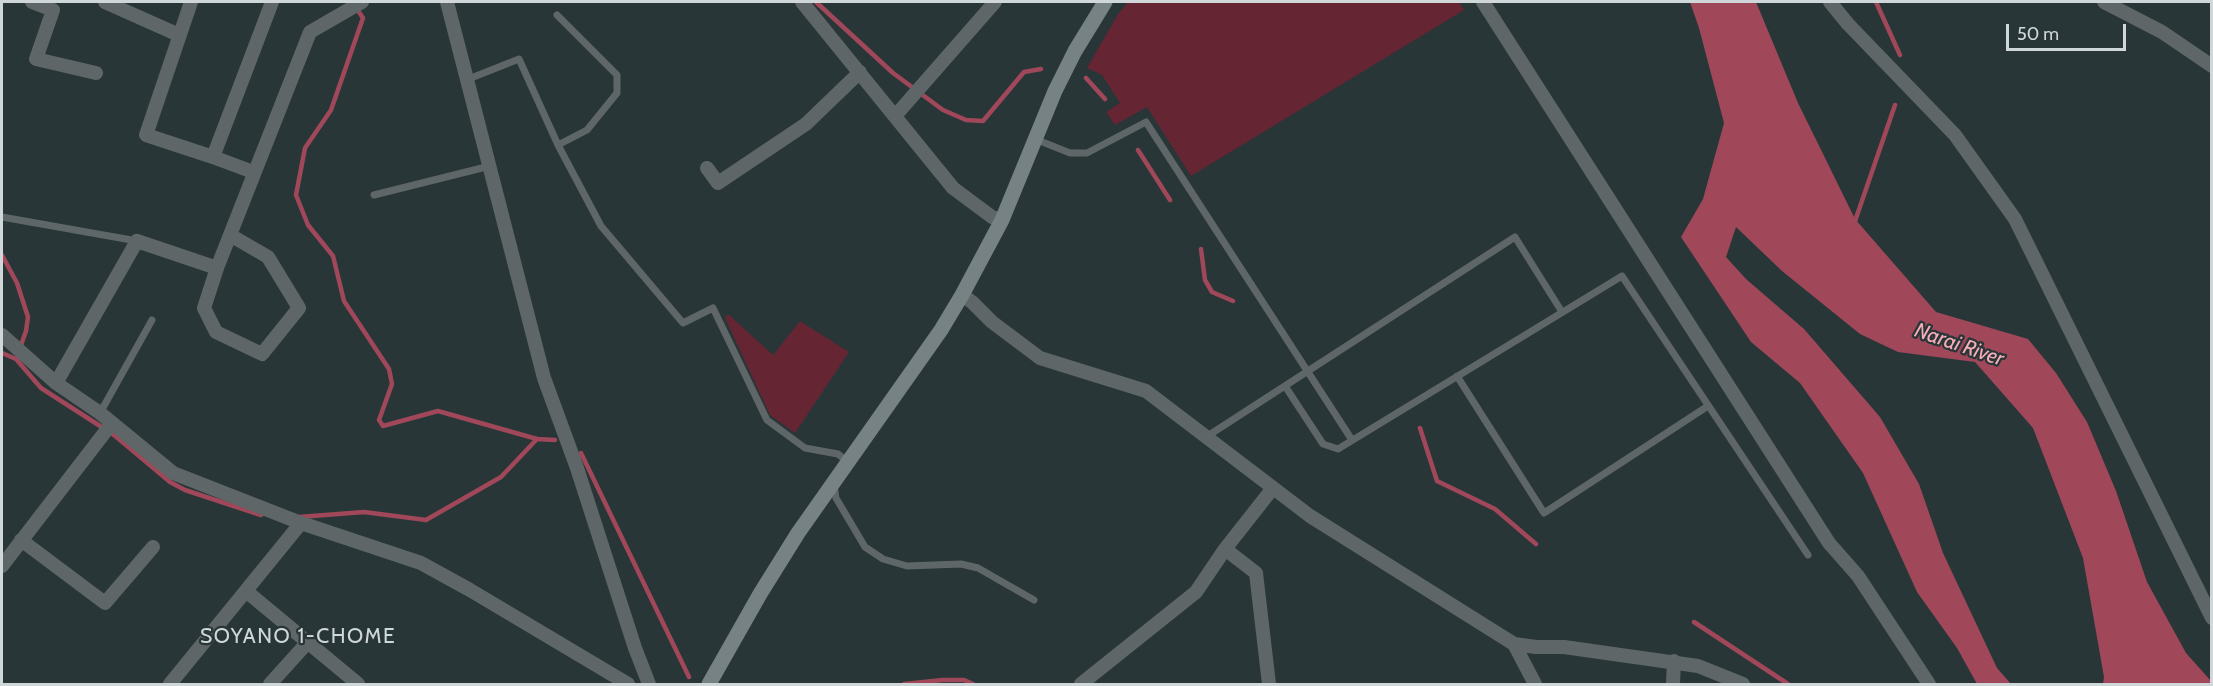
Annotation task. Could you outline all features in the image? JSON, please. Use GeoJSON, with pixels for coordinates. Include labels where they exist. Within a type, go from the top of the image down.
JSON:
{"type":"FeatureCollection","features":[{"type":"Feature","properties":{"kind":"street"},"geometry":{"type":"LineString","coordinates":[[37,2],[53,10],[36,59],[96,73]]}},
{"type":"Feature","properties":{"kind":"street"},"geometry":{"type":"LineString","coordinates":[[105,2],[178,35]]}},
{"type":"Feature","properties":{"kind":"street"},"geometry":{"type":"LineString","coordinates":[[191,2],[146,135],[253,172]]}},
{"type":"Feature","properties":{"kind":"street"},"geometry":{"type":"LineString","coordinates":[[213,157],[272,2]]}},
{"type":"Feature","properties":{"kind":"street"},"geometry":{"type":"LineString","coordinates":[[230,235],[268,257],[299,308],[262,354],[216,332],[204,308],[217,268],[253,172],[310,32],[362,2]]}},
{"type":"Feature","properties":{"kind":"street"},"geometry":{"type":"LineString","coordinates":[[447,2],[544,378],[577,468],[635,648],[649,684]]}},
{"type":"Feature","properties":{"kind":"street"},"geometry":{"type":"LineString","coordinates":[[802,2],[953,188],[992,217],[1002,220]]}},
{"type":"Feature","properties":{"kind":"street"},"geometry":{"type":"LineString","coordinates":[[896,115],[995,2]]}},
{"type":"Feature","properties":{"kind":"street"},"geometry":{"type":"LineString","coordinates":[[709,684],[798,533],[941,330],[962,296],[1002,220],[1055,91],[1075,51],[1105,2]]}},
{"type":"Feature","properties":{"kind":"street"},"geometry":{"type":"LineString","coordinates":[[1483,2],[1829,543],[1858,576],[1929,684]]}},
{"type":"Feature","properties":{"kind":"street"},"geometry":{"type":"LineString","coordinates":[[1830,2],[1848,24],[1955,135],[2014,219],[2211,618]]}},
{"type":"Feature","properties":{"kind":"street"},"geometry":{"type":"LineString","coordinates":[[2104,2],[2162,32],[2211,66]]}},
{"type":"Feature","properties":{"kind":"street"},"geometry":{"type":"LineString","coordinates":[[707,168],[718,183],[806,124],[860,72]]}},
{"type":"Feature","properties":{"kind":"street"},"geometry":{"type":"LineString","coordinates":[[56,383],[137,241],[217,268]]}},
{"type":"Feature","properties":{"kind":"street"},"geometry":{"type":"LineString","coordinates":[[962,296],[1040,358],[1146,391],[1310,516],[1514,644],[1564,647],[1674,661],[1698,666],[1743,684]]}},
{"type":"Feature","properties":{"kind":"street"},"geometry":{"type":"LineString","coordinates":[[2,336],[56,383],[100,413],[173,473],[301,523],[421,563],[628,684]]}},
{"type":"Feature","properties":{"kind":"street"},"geometry":{"type":"LineString","coordinates":[[2,566],[112,423]]}},
{"type":"Feature","properties":{"kind":"street"},"geometry":{"type":"LineString","coordinates":[[1081,684],[1196,592],[1225,549],[1273,488]]}},
{"type":"Feature","properties":{"kind":"street"},"geometry":{"type":"LineString","coordinates":[[170,684],[301,523]]}},
{"type":"Feature","properties":{"kind":"street"},"geometry":{"type":"LineString","coordinates":[[21,540],[105,603],[153,547]]}},
{"type":"Feature","properties":{"kind":"street"},"geometry":{"type":"LineString","coordinates":[[1225,549],[1256,573],[1269,684]]}},
{"type":"Feature","properties":{"kind":"street"},"geometry":{"type":"LineString","coordinates":[[246,591],[358,684]]}},
{"type":"Feature","properties":{"kind":"street"},"geometry":{"type":"LineString","coordinates":[[270,684],[307,643]]}},
{"type":"Feature","properties":{"kind":"street"},"geometry":{"type":"LineString","coordinates":[[1514,644],[1535,684]]}},
{"type":"Feature","properties":{"kind":"street"},"geometry":{"type":"LineString","coordinates":[[1673,684],[1674,661]]}},
{"type":"Feature","properties":{"kind":"lane"},"geometry":{"type":"LineString","coordinates":[[556,15],[617,75],[617,93],[587,130],[558,145]]}},
{"type":"Feature","properties":{"kind":"lane"},"geometry":{"type":"LineString","coordinates":[[466,80],[519,59],[558,145],[601,226],[683,322],[713,308],[767,420],[805,448],[838,454],[848,462]]}},
{"type":"Feature","properties":{"kind":"lane"},"geometry":{"type":"LineString","coordinates":[[1035,139],[1070,153],[1087,153],[1146,122],[1352,440]]}},
{"type":"Feature","properties":{"kind":"lane"},"geometry":{"type":"LineString","coordinates":[[374,195],[490,166]]}},
{"type":"Feature","properties":{"kind":"lane"},"geometry":{"type":"LineString","coordinates":[[2,217],[137,241]]}},
{"type":"Feature","properties":{"kind":"lane"},"geometry":{"type":"LineString","coordinates":[[1206,437],[1515,237],[1562,312]]}},
{"type":"Feature","properties":{"kind":"lane"},"geometry":{"type":"LineString","coordinates":[[1285,386],[1323,444],[1338,449],[1622,276],[1808,555]]}},
{"type":"Feature","properties":{"kind":"lane"},"geometry":{"type":"LineString","coordinates":[[100,413],[152,320]]}},
{"type":"Feature","properties":{"kind":"lane"},"geometry":{"type":"LineString","coordinates":[[1457,376],[1544,513],[1708,406]]}},
{"type":"Feature","properties":{"kind":"lane"},"geometry":{"type":"LineString","coordinates":[[833,483],[836,498],[865,547],[883,559],[907,566],[961,564],[978,568],[1034,600]]}},
{"type":"Feature","properties":{"kind":"shaded area"},"geometry":{"type":"Polygon","coordinates":[[[1128,2],[1459,2],[1464,10],[1191,176],[1147,107],[1115,125],[1106,112],[1120,103],[1102,75],[1087,68],[1118,14],[1128,2]]]}},
{"type":"Feature","properties":{"kind":"shaded area"},"geometry":{"type":"Polygon","coordinates":[[[728,314],[773,355],[800,321],[849,352],[795,433],[770,415],[725,318],[728,314]]]}},
{"type":"Feature","properties":{"kind":"water","name":"Narai River"},"geometry":{"type":"Polygon","coordinates":[[[1690,2],[1756,2],[1798,103],[1855,219],[1936,312],[2028,339],[2056,373],[2087,422],[2116,491],[2147,582],[2186,653],[2211,681],[2211,684],[2103,684],[2104,677],[2083,558],[2033,428],[1975,362],[1898,352],[1860,334],[1782,271],[1736,227],[1726,257],[1746,279],[1804,329],[1880,417],[1919,484],[1943,553],[1997,668],[2011,684],[1977,684],[1957,648],[1917,592],[1863,473],[1800,383],[1751,342],[1681,237],[1703,199],[1724,123],[1690,2]]]}},
{"type":"Feature","properties":{"kind":"waterway"},"geometry":{"type":"LineString","coordinates":[[816,2],[893,73],[943,110],[966,120],[983,121],[1024,72],[1041,69]]}},
{"type":"Feature","properties":{"kind":"waterway"},"geometry":{"type":"LineString","coordinates":[[1876,2],[1900,55]]}},
{"type":"Feature","properties":{"kind":"waterway"},"geometry":{"type":"LineString","coordinates":[[357,9],[363,18],[331,110],[305,148],[296,195],[308,225],[333,256],[344,301],[389,369],[392,384],[379,420],[383,426],[438,411],[537,439],[555,440]]}},
{"type":"Feature","properties":{"kind":"waterway"},"geometry":{"type":"LineString","coordinates":[[1086,78],[1105,99]]}},
{"type":"Feature","properties":{"kind":"waterway"},"geometry":{"type":"LineString","coordinates":[[1854,224],[1895,105]]}},
{"type":"Feature","properties":{"kind":"waterway"},"geometry":{"type":"LineString","coordinates":[[1138,150],[1170,200]]}},
{"type":"Feature","properties":{"kind":"waterway"},"geometry":{"type":"LineString","coordinates":[[1201,249],[1205,280],[1212,292],[1233,301]]}},
{"type":"Feature","properties":{"kind":"waterway"},"geometry":{"type":"LineString","coordinates":[[2,255],[17,283],[28,317],[20,348]]}},
{"type":"Feature","properties":{"kind":"waterway"},"geometry":{"type":"LineString","coordinates":[[2,353],[16,359],[41,388],[114,435],[170,482],[185,490],[261,515]]}},
{"type":"Feature","properties":{"kind":"waterway"},"geometry":{"type":"LineString","coordinates":[[1420,428],[1437,481],[1495,509],[1536,544]]}},
{"type":"Feature","properties":{"kind":"waterway"},"geometry":{"type":"LineString","coordinates":[[299,517],[364,512],[426,520],[501,477],[537,439]]}},
{"type":"Feature","properties":{"kind":"waterway"},"geometry":{"type":"LineString","coordinates":[[581,453],[689,677]]}},
{"type":"Feature","properties":{"kind":"waterway"},"geometry":{"type":"LineString","coordinates":[[1694,622],[1788,684]]}},
{"type":"Feature","properties":{"kind":"waterway"},"geometry":{"type":"LineString","coordinates":[[904,684],[943,680],[964,680],[973,684]]}},
{"type":"Feature","properties":{"kind":"district","name":"SOYANO 1-CHOME"},"geometry":{"type":"Point","coordinates":[298,637]}}]}
